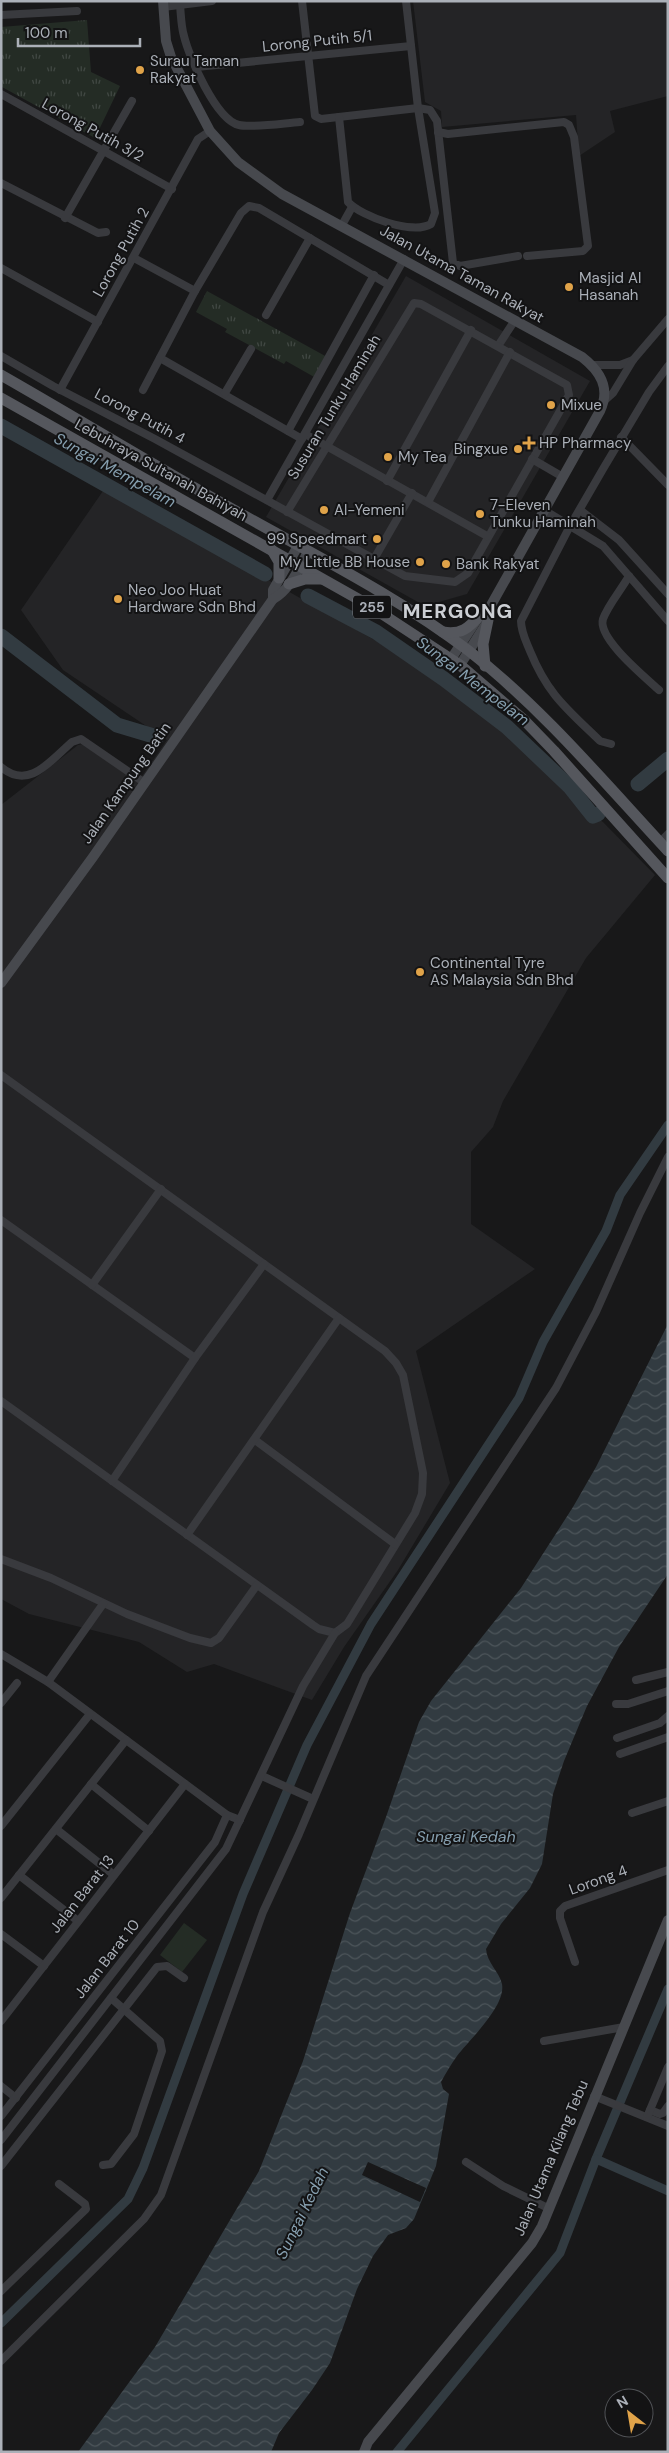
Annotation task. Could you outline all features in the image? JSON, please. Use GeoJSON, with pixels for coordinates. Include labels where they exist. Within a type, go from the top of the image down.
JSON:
{"type":"FeatureCollection","features":[{"type":"Feature","properties":{"kind":"main road","name":"Lebuhraya Sultanah Bahiyah"},"geometry":{"type":"LineString","coordinates":[[1,376],[376,590],[441,632],[485,666],[535,710],[628,807],[664,838],[668,850]]}},
{"type":"Feature","properties":{"kind":"main road","name":"Lebuhraya Sultanah Bahiyah"},"geometry":{"type":"LineString","coordinates":[[1,398],[367,604],[455,662],[525,721],[592,792],[668,878]]}},
{"type":"Feature","properties":{"kind":"main road"},"geometry":{"type":"LineString","coordinates":[[269,548],[280,562],[284,581],[325,580]]}},
{"type":"Feature","properties":{"kind":"main road"},"geometry":{"type":"LineString","coordinates":[[441,632],[460,632],[484,618]]}},
{"type":"Feature","properties":{"kind":"main road"},"geometry":{"type":"LineString","coordinates":[[484,618],[483,644],[485,666]]}},
{"type":"Feature","properties":{"kind":"street"},"geometry":{"type":"LineString","coordinates":[[163,4],[180,5],[212,1]]}},
{"type":"Feature","properties":{"kind":"street"},"geometry":{"type":"LineString","coordinates":[[302,1],[315,116],[322,119],[339,118],[418,108],[430,110],[437,121],[438,132],[453,262],[460,266],[522,256],[583,250],[588,246],[574,137],[569,125],[564,122],[448,134],[438,132]]}},
{"type":"Feature","properties":{"kind":"street"},"geometry":{"type":"LineString","coordinates":[[339,118],[346,198],[352,207],[361,213],[410,228],[425,228],[431,224],[435,213],[418,108],[406,1]]}},
{"type":"Feature","properties":{"kind":"street","name":"Jalan Utama Taman Rakyat"},"geometry":{"type":"LineString","coordinates":[[163,4],[166,42],[171,57],[210,131],[238,162],[282,194],[404,259],[592,365]]}},
{"type":"Feature","properties":{"kind":"street"},"geometry":{"type":"LineString","coordinates":[[180,5],[184,34],[196,67],[217,106],[240,126],[300,122]]}},
{"type":"Feature","properties":{"kind":"street"},"geometry":{"type":"LineString","coordinates":[[1,16],[77,11]]}},
{"type":"Feature","properties":{"kind":"street","name":"Lorong Putih 5/1"},"geometry":{"type":"LineString","coordinates":[[196,67],[412,46]]}},
{"type":"Feature","properties":{"kind":"street","name":"Lorong Putih 3/2"},"geometry":{"type":"LineString","coordinates":[[1,94],[172,189]]}},
{"type":"Feature","properties":{"kind":"street"},"geometry":{"type":"LineString","coordinates":[[65,218],[132,101]]}},
{"type":"Feature","properties":{"kind":"street","name":"Lorong Putih 2"},"geometry":{"type":"LineString","coordinates":[[60,390],[198,139],[210,131]]}},
{"type":"Feature","properties":{"kind":"street"},"geometry":{"type":"LineString","coordinates":[[1,183],[65,218],[98,233],[106,232]]}},
{"type":"Feature","properties":{"kind":"street"},"geometry":{"type":"LineString","coordinates":[[143,390],[195,291],[241,213],[249,206],[259,208],[389,285]]}},
{"type":"Feature","properties":{"kind":"street"},"geometry":{"type":"LineString","coordinates":[[342,226],[352,207]]}},
{"type":"Feature","properties":{"kind":"street"},"geometry":{"type":"LineString","coordinates":[[266,315],[310,238]]}},
{"type":"Feature","properties":{"kind":"street"},"geometry":{"type":"LineString","coordinates":[[134,258],[195,291]]}},
{"type":"Feature","properties":{"kind":"street"},"geometry":{"type":"LineString","coordinates":[[267,500],[404,259]]}},
{"type":"Feature","properties":{"kind":"street"},"geometry":{"type":"LineString","coordinates":[[1,268],[98,322]]}},
{"type":"Feature","properties":{"kind":"street"},"geometry":{"type":"LineString","coordinates":[[288,431],[374,275]]}},
{"type":"Feature","properties":{"kind":"street","name":"Susuran Tunku Haminah"},"geometry":{"type":"LineString","coordinates":[[287,512],[414,303],[422,304],[471,330],[567,385],[569,395],[532,459]]}},
{"type":"Feature","properties":{"kind":"street"},"geometry":{"type":"LineString","coordinates":[[455,662],[484,618],[605,400],[613,392],[633,360],[668,318]]}},
{"type":"Feature","properties":{"kind":"street"},"geometry":{"type":"LineString","coordinates":[[498,346],[514,320]]}},
{"type":"Feature","properties":{"kind":"street"},"geometry":{"type":"LineString","coordinates":[[387,481],[471,330]]}},
{"type":"Feature","properties":{"kind":"street"},"geometry":{"type":"LineString","coordinates":[[225,394],[250,349]]}},
{"type":"Feature","properties":{"kind":"street"},"geometry":{"type":"LineString","coordinates":[[428,502],[510,352]]}},
{"type":"Feature","properties":{"kind":"street","name":"Lorong Putih 4"},"geometry":{"type":"LineString","coordinates":[[1,356],[60,390],[287,512]]}},
{"type":"Feature","properties":{"kind":"street"},"geometry":{"type":"LineString","coordinates":[[160,358],[288,431],[326,447],[487,536]]}},
{"type":"Feature","properties":{"kind":"street"},"geometry":{"type":"LineString","coordinates":[[592,365],[620,365],[633,360]]}},
{"type":"Feature","properties":{"kind":"street"},"geometry":{"type":"LineString","coordinates":[[592,365],[604,384],[605,400]]}},
{"type":"Feature","properties":{"kind":"street"},"geometry":{"type":"LineString","coordinates":[[611,744],[600,741],[552,693],[539,673],[521,628],[524,615],[570,526],[622,437],[666,371]]}},
{"type":"Feature","properties":{"kind":"street"},"geometry":{"type":"LineString","coordinates":[[622,437],[668,485]]}},
{"type":"Feature","properties":{"kind":"street"},"geometry":{"type":"LineString","coordinates":[[287,512],[405,576],[455,582],[462,579],[468,573],[487,536],[532,459],[563,477]]}},
{"type":"Feature","properties":{"kind":"street"},"geometry":{"type":"LineString","coordinates":[[374,559],[412,493]]}},
{"type":"Feature","properties":{"kind":"street"},"geometry":{"type":"LineString","coordinates":[[544,510],[603,546],[668,621]]}},
{"type":"Feature","properties":{"kind":"street"},"geometry":{"type":"LineString","coordinates":[[580,510],[619,540],[668,594]]}},
{"type":"Feature","properties":{"kind":"street","name":"Jalan Kampung Batin"},"geometry":{"type":"LineString","coordinates":[[284,581],[290,560],[298,546]]}},
{"type":"Feature","properties":{"kind":"street","name":"Jalan Kampung Batin"},"geometry":{"type":"LineString","coordinates":[[1,983],[145,783],[273,599],[273,590],[300,566],[308,552]]}},
{"type":"Feature","properties":{"kind":"street"},"geometry":{"type":"LineString","coordinates":[[629,576],[603,618],[603,630],[609,641],[658,690]]}},
{"type":"Feature","properties":{"kind":"street"},"geometry":{"type":"LineString","coordinates":[[1,767],[13,776],[31,775],[72,742],[81,739],[145,783]]}},
{"type":"Feature","properties":{"kind":"street"},"geometry":{"type":"LineString","coordinates":[[1,1075],[385,1351],[396,1363],[402,1376],[423,1473],[422,1494],[415,1513],[347,1624],[335,1633],[303,1686],[226,1849],[1,2140]]}},
{"type":"Feature","properties":{"kind":"street"},"geometry":{"type":"LineString","coordinates":[[1,2361],[144,2219],[161,2195],[263,1912],[366,1676],[556,1388],[596,1312],[640,1213],[668,1158]]}},
{"type":"Feature","properties":{"kind":"street"},"geometry":{"type":"LineString","coordinates":[[92,1285],[161,1189]]}},
{"type":"Feature","properties":{"kind":"street"},"geometry":{"type":"LineString","coordinates":[[1,1220],[195,1358]]}},
{"type":"Feature","properties":{"kind":"street"},"geometry":{"type":"LineString","coordinates":[[112,1481],[195,1358],[264,1264]]}},
{"type":"Feature","properties":{"kind":"street"},"geometry":{"type":"LineString","coordinates":[[187,1534],[255,1440],[339,1318]]}},
{"type":"Feature","properties":{"kind":"street"},"geometry":{"type":"LineString","coordinates":[[2,1403],[319,1629],[335,1633]]}},
{"type":"Feature","properties":{"kind":"street"},"geometry":{"type":"LineString","coordinates":[[255,1440],[395,1544]]}},
{"type":"Feature","properties":{"kind":"street"},"geometry":{"type":"LineString","coordinates":[[1,1559],[51,1578],[103,1604],[190,1638],[211,1643],[218,1638],[257,1585]]}},
{"type":"Feature","properties":{"kind":"street"},"geometry":{"type":"LineString","coordinates":[[48,1682],[103,1604]]}},
{"type":"Feature","properties":{"kind":"street"},"geometry":{"type":"LineString","coordinates":[[1,1654],[48,1682],[227,1815],[240,1820]]}},
{"type":"Feature","properties":{"kind":"street"},"geometry":{"type":"LineString","coordinates":[[636,1680],[668,1672]]}},
{"type":"Feature","properties":{"kind":"street"},"geometry":{"type":"LineString","coordinates":[[1,1703],[17,1683]]}},
{"type":"Feature","properties":{"kind":"street"},"geometry":{"type":"LineString","coordinates":[[616,1704],[628,1704],[668,1691]]}},
{"type":"Feature","properties":{"kind":"street"},"geometry":{"type":"LineString","coordinates":[[1,1826],[90,1714]]}},
{"type":"Feature","properties":{"kind":"street"},"geometry":{"type":"LineString","coordinates":[[617,1738],[660,1723],[668,1716]]}},
{"type":"Feature","properties":{"kind":"street"},"geometry":{"type":"LineString","coordinates":[[620,1754],[668,1737]]}},
{"type":"Feature","properties":{"kind":"street"},"geometry":{"type":"LineString","coordinates":[[1,1898],[126,1740]]}},
{"type":"Feature","properties":{"kind":"street"},"geometry":{"type":"LineString","coordinates":[[262,1776],[313,1800]]}},
{"type":"Feature","properties":{"kind":"street"},"geometry":{"type":"LineString","coordinates":[[91,1784],[149,1831]]}},
{"type":"Feature","properties":{"kind":"street","name":"Jalan Barat 13"},"geometry":{"type":"LineString","coordinates":[[1,2021],[185,1784]]}},
{"type":"Feature","properties":{"kind":"street"},"geometry":{"type":"LineString","coordinates":[[632,1813],[668,1801]]}},
{"type":"Feature","properties":{"kind":"street","name":"Jalan Barat 10"},"geometry":{"type":"LineString","coordinates":[[1,2116],[215,1842],[227,1815]]}},
{"type":"Feature","properties":{"kind":"street"},"geometry":{"type":"LineString","coordinates":[[56,1829],[114,1875]]}},
{"type":"Feature","properties":{"kind":"street","name":"Lorong 4"},"geometry":{"type":"LineString","coordinates":[[574,1962],[560,1918],[560,1911],[565,1906],[668,1870]]}},
{"type":"Feature","properties":{"kind":"street"},"geometry":{"type":"LineString","coordinates":[[19,1875],[78,1921]]}},
{"type":"Feature","properties":{"kind":"street","name":"Jalan Utama Kilang Tebu"},"geometry":{"type":"LineString","coordinates":[[364,2452],[368,2442],[520,2259],[542,2226],[668,1920]]}},
{"type":"Feature","properties":{"kind":"street"},"geometry":{"type":"LineString","coordinates":[[1,1934],[44,1966]]}},
{"type":"Feature","properties":{"kind":"street"},"geometry":{"type":"LineString","coordinates":[[1,2166],[160,1965],[167,1966],[184,1978]]}},
{"type":"Feature","properties":{"kind":"street"},"geometry":{"type":"LineString","coordinates":[[103,2165],[111,2164],[134,2134],[162,2051],[160,2041],[111,1998]]}},
{"type":"Feature","properties":{"kind":"street"},"geometry":{"type":"LineString","coordinates":[[1,2006],[8,2012]]}},
{"type":"Feature","properties":{"kind":"street"},"geometry":{"type":"LineString","coordinates":[[544,2041],[624,2026]]}},
{"type":"Feature","properties":{"kind":"street"},"geometry":{"type":"LineString","coordinates":[[649,2114],[668,2067]]}},
{"type":"Feature","properties":{"kind":"street"},"geometry":{"type":"LineString","coordinates":[[1,2086],[16,2098]]}},
{"type":"Feature","properties":{"kind":"street"},"geometry":{"type":"LineString","coordinates":[[594,2096],[626,2109],[649,2114],[664,2114],[668,2106]]}},
{"type":"Feature","properties":{"kind":"street"},"geometry":{"type":"LineString","coordinates":[[649,2114],[668,2126]]}},
{"type":"Feature","properties":{"kind":"street"},"geometry":{"type":"LineString","coordinates":[[466,2162],[503,2186],[548,2208]]}},
{"type":"Feature","properties":{"kind":"street"},"geometry":{"type":"LineString","coordinates":[[1,2291],[86,2209],[85,2204],[59,2184]]}},
{"type":"Feature","properties":{"kind":"shaded area"},"geometry":{"type":"Polygon","coordinates":[[[413,1],[668,1],[668,96],[610,111],[615,132],[579,156],[576,115],[442,127],[441,111],[425,102],[413,1]]]}},
{"type":"Feature","properties":{"kind":"shaded area"},"geometry":{"type":"Polygon","coordinates":[[[406,276],[590,381],[467,594],[425,606],[266,517],[406,276]]]}},
{"type":"Feature","properties":{"kind":"shaded area"},"geometry":{"type":"Polygon","coordinates":[[[105,488],[378,642],[469,704],[514,741],[583,808],[603,822],[655,875],[586,958],[503,1101],[493,1127],[471,1152],[471,1224],[535,1269],[416,1351],[450,1483],[398,1570],[344,1647],[312,1700],[214,1664],[187,1672],[139,1642],[29,1614],[1,1599],[1,805],[78,745],[83,744],[138,782],[167,740],[63,670],[21,610],[105,488]]]}},
{"type":"Feature","properties":{"kind":"green space"},"geometry":{"type":"Polygon","coordinates":[[[87,20],[91,72],[120,86],[95,138],[2,87],[1,81],[1,27],[87,20]]]}},
{"type":"Feature","properties":{"kind":"green space"},"geometry":{"type":"Polygon","coordinates":[[[207,291],[327,357],[316,378],[286,361],[284,364],[225,332],[227,329],[196,312],[207,291]]]}},
{"type":"Feature","properties":{"kind":"green space"},"geometry":{"type":"Polygon","coordinates":[[[184,1923],[207,1940],[182,1972],[160,1955],[184,1923]]]}},
{"type":"Feature","properties":{"kind":"water","name":"Sungai Kedah"},"geometry":{"type":"Polygon","coordinates":[[[668,1324],[668,1574],[619,1647],[587,1706],[564,1761],[553,1794],[542,1864],[530,1888],[501,1924],[486,1949],[488,1959],[502,1984],[502,1993],[493,2012],[457,2056],[441,2082],[443,2089],[449,2094],[436,2166],[414,2219],[406,2228],[388,2235],[373,2256],[357,2289],[330,2363],[279,2433],[271,2452],[78,2452],[155,2347],[259,2171],[303,2061],[350,1913],[419,1722],[431,1701],[521,1588],[573,1507],[596,1467],[668,1324]]]}},
{"type":"Feature","properties":{"kind":"pier"},"geometry":{"type":"Polygon","coordinates":[[[368,2162],[426,2188],[420,2202],[362,2175],[368,2162]]]}},
{"type":"Feature","properties":{"kind":"waterway","name":"Sungai Mempelam"},"geometry":{"type":"LineString","coordinates":[[1,426],[265,574]]}},
{"type":"Feature","properties":{"kind":"waterway","name":"Sungai Mempelam"},"geometry":{"type":"LineString","coordinates":[[308,596],[376,632],[444,679],[507,727],[570,787],[593,816],[598,814]]}},
{"type":"Feature","properties":{"kind":"waterway"},"geometry":{"type":"LineString","coordinates":[[1,636],[117,725],[157,737]]}},
{"type":"Feature","properties":{"kind":"waterway","name":"Sungai Mempelam"},"geometry":{"type":"LineString","coordinates":[[638,784],[668,759]]}},
{"type":"Feature","properties":{"kind":"waterway"},"geometry":{"type":"LineString","coordinates":[[1,2323],[128,2199],[143,2168],[243,1894],[307,1745],[371,1624],[519,1398],[543,1342],[606,1231],[620,1195],[668,1125]]}},
{"type":"Feature","properties":{"kind":"waterway"},"geometry":{"type":"LineString","coordinates":[[596,2159],[668,1989]]}},
{"type":"Feature","properties":{"kind":"waterway"},"geometry":{"type":"LineString","coordinates":[[397,2452],[560,2253],[596,2159],[668,2191]]}},
{"type":"Feature","properties":{"kind":"place","name":"Surau Taman Rakyat"},"geometry":{"type":"Point","coordinates":[140,70]}},
{"type":"Feature","properties":{"kind":"place","name":"Masjid Al Hasanah"},"geometry":{"type":"Point","coordinates":[569,287]}},
{"type":"Feature","properties":{"kind":"place","name":"Mixue"},"geometry":{"type":"Point","coordinates":[551,405]}},
{"type":"Feature","properties":{"kind":"place","name":"HP Pharmacy"},"geometry":{"type":"Point","coordinates":[529,443]}},
{"type":"Feature","properties":{"kind":"place","name":"Bingxue"},"geometry":{"type":"Point","coordinates":[518,449]}},
{"type":"Feature","properties":{"kind":"place","name":"My Tea"},"geometry":{"type":"Point","coordinates":[388,457]}},
{"type":"Feature","properties":{"kind":"place","name":"Al-Yemeni"},"geometry":{"type":"Point","coordinates":[324,510]}},
{"type":"Feature","properties":{"kind":"place","name":"7-Eleven Tunku Haminah"},"geometry":{"type":"Point","coordinates":[480,514]}},
{"type":"Feature","properties":{"kind":"place","name":"99 Speedmart"},"geometry":{"type":"Point","coordinates":[377,539]}},
{"type":"Feature","properties":{"kind":"place","name":"My Little BB House"},"geometry":{"type":"Point","coordinates":[420,562]}},
{"type":"Feature","properties":{"kind":"place","name":"Bank Rakyat"},"geometry":{"type":"Point","coordinates":[446,564]}},
{"type":"Feature","properties":{"kind":"place","name":"Neo Joo Huat Hardware Sdn Bhd"},"geometry":{"type":"Point","coordinates":[118,599]}},
{"type":"Feature","properties":{"kind":"place","name":"Continental Tyre AS Malaysia Sdn Bhd"},"geometry":{"type":"Point","coordinates":[420,972]}},
{"type":"Feature","properties":{"kind":"district","name":"MERGONG"},"geometry":{"type":"Point","coordinates":[458,611]}}]}
